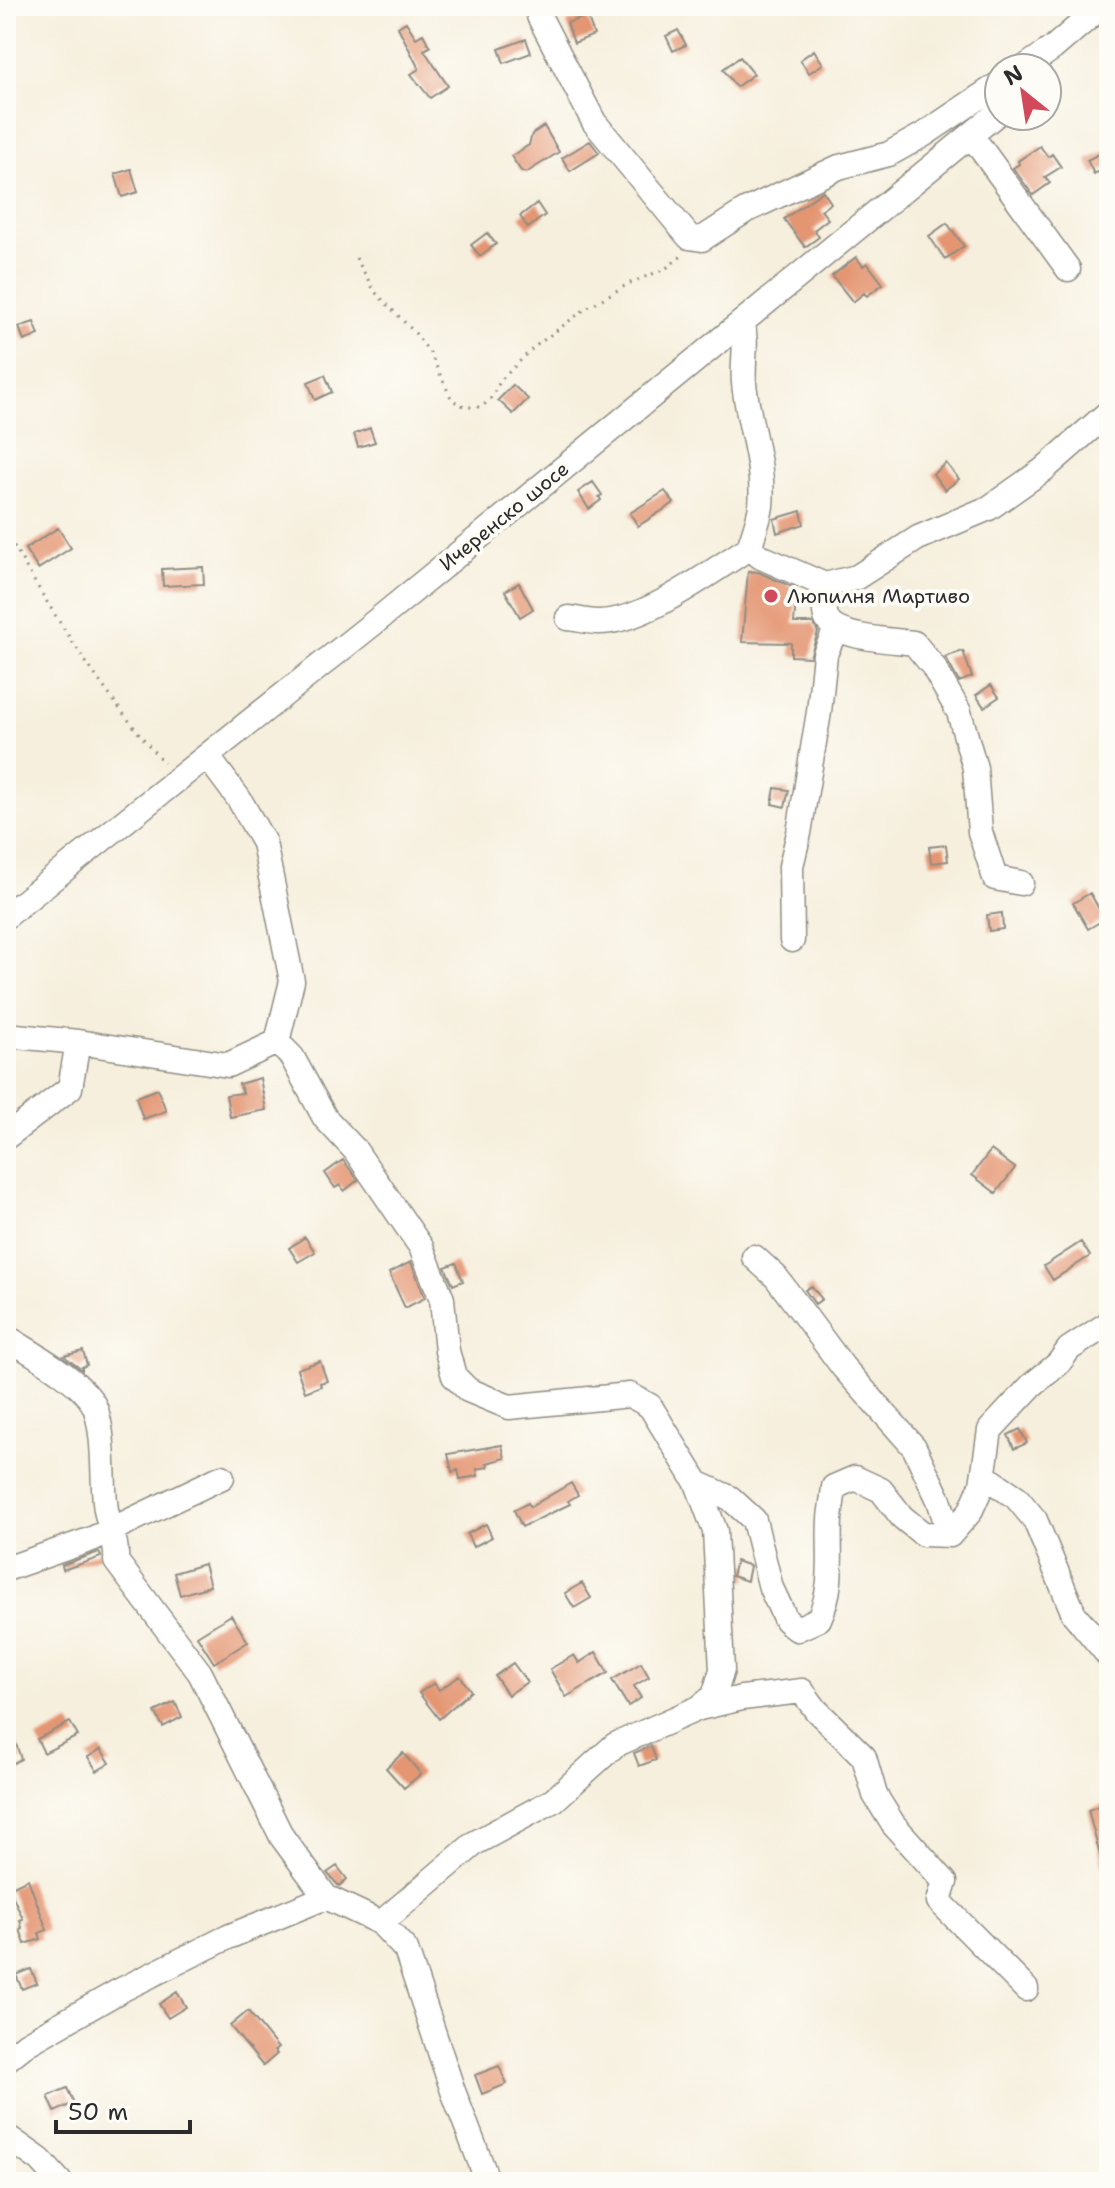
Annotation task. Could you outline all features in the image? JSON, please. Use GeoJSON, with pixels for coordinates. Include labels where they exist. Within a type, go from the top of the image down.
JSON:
{"type":"FeatureCollection","features":[{"type":"Feature","properties":{"kind":"street"},"geometry":{"type":"LineString","coordinates":[[538,6],[539,16],[594,122],[689,237],[702,239],[745,211],[839,167],[889,154],[983,95]]}},
{"type":"Feature","properties":{"kind":"street"},"geometry":{"type":"LineString","coordinates":[[1047,52],[1102,6]]}},
{"type":"Feature","properties":{"kind":"street"},"geometry":{"type":"LineString","coordinates":[[1063,60],[1109,22]]}},
{"type":"Feature","properties":{"kind":"street","name":"Ичеренско шосе"},"geometry":{"type":"LineString","coordinates":[[6,916],[983,125]]}},
{"type":"Feature","properties":{"kind":"street"},"geometry":{"type":"LineString","coordinates":[[971,135],[1068,269]]}},
{"type":"Feature","properties":{"kind":"street"},"geometry":{"type":"LineString","coordinates":[[568,618],[600,622],[639,613],[749,548],[761,507],[760,472],[744,387],[743,361],[747,336],[742,322]]}},
{"type":"Feature","properties":{"kind":"street"},"geometry":{"type":"LineString","coordinates":[[749,548],[761,557],[825,585],[857,577],[918,538],[989,508],[1043,470],[1106,418]]}},
{"type":"Feature","properties":{"kind":"street"},"geometry":{"type":"LineString","coordinates":[[825,585],[826,618],[836,629],[914,643],[933,666],[959,712],[975,768],[980,832],[995,878],[1021,883]]}},
{"type":"Feature","properties":{"kind":"street"},"geometry":{"type":"LineString","coordinates":[[792,940],[791,866],[819,712],[825,654],[836,629]]}},
{"type":"Feature","properties":{"kind":"street"},"geometry":{"type":"LineString","coordinates":[[207,756],[239,799],[264,843],[292,981],[277,1042]]}},
{"type":"Feature","properties":{"kind":"street"},"geometry":{"type":"LineString","coordinates":[[6,1035],[78,1042],[228,1065],[277,1042]]}},
{"type":"Feature","properties":{"kind":"street"},"geometry":{"type":"LineString","coordinates":[[6,1137],[70,1088],[78,1042]]}},
{"type":"Feature","properties":{"kind":"street"},"geometry":{"type":"LineString","coordinates":[[277,1042],[292,1057],[325,1118],[355,1150],[421,1247],[442,1299],[447,1351],[454,1376],[468,1390],[509,1407],[630,1395],[650,1406],[697,1483],[715,1531],[722,1670],[714,1696],[699,1708]]}},
{"type":"Feature","properties":{"kind":"street"},"geometry":{"type":"LineString","coordinates":[[754,1257],[776,1277],[843,1367],[914,1447],[939,1500],[950,1535]]}},
{"type":"Feature","properties":{"kind":"street"},"geometry":{"type":"LineString","coordinates":[[950,1535],[970,1512],[982,1485],[990,1430],[1032,1385],[1058,1364],[1069,1349],[1109,1323]]}},
{"type":"Feature","properties":{"kind":"street"},"geometry":{"type":"LineString","coordinates":[[6,1337],[73,1382],[95,1407],[102,1451],[105,1506],[117,1549],[116,1561],[200,1673],[282,1837],[326,1897],[381,1923],[406,1950],[447,2077],[488,2182]]}},
{"type":"Feature","properties":{"kind":"street"},"geometry":{"type":"LineString","coordinates":[[6,1569],[92,1539],[222,1477]]}},
{"type":"Feature","properties":{"kind":"street"},"geometry":{"type":"LineString","coordinates":[[697,1483],[730,1498],[754,1520],[771,1588],[786,1620],[797,1629],[819,1619],[825,1604],[832,1561],[830,1520],[834,1487],[855,1478],[881,1490],[902,1517],[923,1534],[950,1535]]}},
{"type":"Feature","properties":{"kind":"street"},"geometry":{"type":"LineString","coordinates":[[982,1485],[992,1481],[1016,1497],[1035,1520],[1074,1614],[1109,1656]]}},
{"type":"Feature","properties":{"kind":"street"},"geometry":{"type":"LineString","coordinates":[[381,1923],[475,1843],[554,1800],[615,1745],[699,1708],[742,1698],[802,1691],[816,1710],[864,1757],[875,1795],[893,1824],[945,1882],[939,1901],[1026,1989]]}},
{"type":"Feature","properties":{"kind":"street"},"geometry":{"type":"LineString","coordinates":[[6,2060],[26,2044],[119,1991],[228,1937],[326,1897]]}},
{"type":"Feature","properties":{"kind":"street"},"geometry":{"type":"LineString","coordinates":[[6,2136],[40,2160],[60,2182]]}},
{"type":"Feature","properties":{"kind":"path"},"geometry":{"type":"LineString","coordinates":[[356,258],[375,292],[430,353],[452,400],[466,407],[482,407],[501,380],[533,348],[588,307],[630,283],[665,269],[702,239]]}},
{"type":"Feature","properties":{"kind":"path"},"geometry":{"type":"LineString","coordinates":[[6,532],[121,708],[178,779]]}},
{"type":"Feature","properties":{"kind":"building"},"geometry":{"type":"Polygon","coordinates":[[[587,16],[594,35],[574,43],[567,23],[587,16]]]}},
{"type":"Feature","properties":{"kind":"building"},"geometry":{"type":"Polygon","coordinates":[[[406,22],[416,38],[423,34],[430,47],[424,50],[448,86],[430,98],[411,74],[419,69],[398,27],[406,22]]]}},
{"type":"Feature","properties":{"kind":"building"},"geometry":{"type":"Polygon","coordinates":[[[678,30],[686,45],[673,51],[666,36],[678,30]]]}},
{"type":"Feature","properties":{"kind":"building"},"geometry":{"type":"Polygon","coordinates":[[[526,39],[531,53],[504,63],[499,49],[526,39]]]}},
{"type":"Feature","properties":{"kind":"building"},"geometry":{"type":"Polygon","coordinates":[[[814,50],[823,64],[809,73],[800,60],[814,50]]]}},
{"type":"Feature","properties":{"kind":"building"},"geometry":{"type":"Polygon","coordinates":[[[740,57],[754,74],[736,87],[723,69],[740,57]]]}},
{"type":"Feature","properties":{"kind":"building"},"geometry":{"type":"Polygon","coordinates":[[[544,126],[559,152],[526,173],[521,171],[511,156],[529,145],[532,134],[544,126]]]}},
{"type":"Feature","properties":{"kind":"building"},"geometry":{"type":"Polygon","coordinates":[[[590,141],[599,153],[570,171],[562,158],[590,141]]]}},
{"type":"Feature","properties":{"kind":"building"},"geometry":{"type":"Polygon","coordinates":[[[1040,146],[1048,157],[1052,154],[1061,167],[1045,177],[1050,183],[1033,195],[1013,168],[1040,146]]]}},
{"type":"Feature","properties":{"kind":"building"},"geometry":{"type":"Polygon","coordinates":[[[1109,149],[1109,167],[1094,174],[1087,160],[1109,149]]]}},
{"type":"Feature","properties":{"kind":"building"},"geometry":{"type":"Polygon","coordinates":[[[131,169],[138,192],[122,197],[115,174],[131,169]]]}},
{"type":"Feature","properties":{"kind":"building"},"geometry":{"type":"Polygon","coordinates":[[[823,191],[831,203],[821,210],[828,219],[814,230],[819,237],[805,247],[784,219],[823,191]]]}},
{"type":"Feature","properties":{"kind":"building"},"geometry":{"type":"Polygon","coordinates":[[[537,203],[545,215],[528,228],[520,216],[537,203]]]}},
{"type":"Feature","properties":{"kind":"building"},"geometry":{"type":"Polygon","coordinates":[[[947,223],[964,246],[945,259],[929,236],[947,223]]]}},
{"type":"Feature","properties":{"kind":"building"},"geometry":{"type":"Polygon","coordinates":[[[487,233],[496,244],[480,256],[471,245],[487,233]]]}},
{"type":"Feature","properties":{"kind":"building"},"geometry":{"type":"Polygon","coordinates":[[[856,257],[863,266],[867,263],[883,284],[853,302],[832,276],[856,257]]]}},
{"type":"Feature","properties":{"kind":"building"},"geometry":{"type":"Polygon","coordinates":[[[34,322],[39,335],[24,341],[19,327],[34,322]]]}},
{"type":"Feature","properties":{"kind":"building"},"geometry":{"type":"Polygon","coordinates":[[[325,375],[332,392],[315,400],[308,382],[325,375]]]}},
{"type":"Feature","properties":{"kind":"building"},"geometry":{"type":"Polygon","coordinates":[[[513,385],[528,399],[513,414],[498,400],[513,385]]]}},
{"type":"Feature","properties":{"kind":"building"},"geometry":{"type":"Polygon","coordinates":[[[370,428],[375,442],[358,447],[354,434],[370,428]]]}},
{"type":"Feature","properties":{"kind":"building"},"geometry":{"type":"Polygon","coordinates":[[[946,463],[959,479],[945,490],[933,474],[946,463]]]}},
{"type":"Feature","properties":{"kind":"building"},"geometry":{"type":"Polygon","coordinates":[[[593,482],[602,495],[599,497],[601,500],[589,509],[578,492],[593,482]]]}},
{"type":"Feature","properties":{"kind":"building"},"geometry":{"type":"Polygon","coordinates":[[[665,491],[674,503],[638,526],[630,513],[665,491]]]}},
{"type":"Feature","properties":{"kind":"building"},"geometry":{"type":"Polygon","coordinates":[[[801,511],[804,524],[777,533],[774,519],[801,511]]]}},
{"type":"Feature","properties":{"kind":"building"},"geometry":{"type":"Polygon","coordinates":[[[58,528],[71,548],[38,569],[25,549],[58,528]]]}},
{"type":"Feature","properties":{"kind":"building"},"geometry":{"type":"Polygon","coordinates":[[[203,567],[204,584],[163,586],[162,569],[203,567]]]}},
{"type":"Feature","properties":{"kind":"building"},"geometry":{"type":"Polygon","coordinates":[[[748,571],[758,572],[797,589],[794,623],[813,623],[818,632],[810,657],[791,656],[791,643],[742,642],[748,571]]]}},
{"type":"Feature","properties":{"kind":"building"},"geometry":{"type":"Polygon","coordinates":[[[519,583],[533,609],[520,617],[505,591],[519,583]]]}},
{"type":"Feature","properties":{"kind":"building"},"geometry":{"type":"Polygon","coordinates":[[[963,651],[972,677],[959,682],[945,657],[963,651]]]}},
{"type":"Feature","properties":{"kind":"building"},"geometry":{"type":"Polygon","coordinates":[[[991,685],[999,697],[984,707],[976,695],[991,685]]]}},
{"type":"Feature","properties":{"kind":"building"},"geometry":{"type":"Polygon","coordinates":[[[775,788],[789,790],[785,807],[772,804],[775,788]]]}},
{"type":"Feature","properties":{"kind":"building"},"geometry":{"type":"Polygon","coordinates":[[[946,845],[948,861],[931,863],[929,847],[946,845]]]}},
{"type":"Feature","properties":{"kind":"building"},"geometry":{"type":"Polygon","coordinates":[[[1090,893],[1105,919],[1088,929],[1073,903],[1090,893]]]}},
{"type":"Feature","properties":{"kind":"building"},"geometry":{"type":"Polygon","coordinates":[[[1002,913],[1003,929],[989,931],[987,915],[1002,913]]]}},
{"type":"Feature","properties":{"kind":"building"},"geometry":{"type":"Polygon","coordinates":[[[260,1078],[266,1110],[230,1117],[226,1095],[243,1093],[239,1084],[260,1078]]]}},
{"type":"Feature","properties":{"kind":"building"},"geometry":{"type":"Polygon","coordinates":[[[158,1089],[166,1111],[143,1119],[136,1097],[158,1089]]]}},
{"type":"Feature","properties":{"kind":"building"},"geometry":{"type":"Polygon","coordinates":[[[991,1150],[1015,1168],[996,1193],[972,1175],[991,1150]]]}},
{"type":"Feature","properties":{"kind":"building"},"geometry":{"type":"Polygon","coordinates":[[[343,1160],[358,1180],[344,1191],[340,1185],[335,1188],[325,1173],[343,1160]]]}},
{"type":"Feature","properties":{"kind":"building"},"geometry":{"type":"Polygon","coordinates":[[[305,1237],[315,1252],[298,1262],[289,1248],[305,1237]]]}},
{"type":"Feature","properties":{"kind":"building"},"geometry":{"type":"Polygon","coordinates":[[[1081,1242],[1090,1256],[1053,1280],[1044,1266],[1081,1242]]]}},
{"type":"Feature","properties":{"kind":"building"},"geometry":{"type":"Polygon","coordinates":[[[411,1262],[425,1298],[405,1308],[389,1273],[411,1262]]]}},
{"type":"Feature","properties":{"kind":"building"},"geometry":{"type":"Polygon","coordinates":[[[456,1263],[463,1281],[453,1285],[445,1267],[456,1263]]]}},
{"type":"Feature","properties":{"kind":"building"},"geometry":{"type":"Polygon","coordinates":[[[811,1286],[822,1299],[815,1304],[805,1290],[811,1286]]]}},
{"type":"Feature","properties":{"kind":"building"},"geometry":{"type":"Polygon","coordinates":[[[83,1351],[87,1365],[82,1370],[64,1356],[83,1351]]]}},
{"type":"Feature","properties":{"kind":"building"},"geometry":{"type":"Polygon","coordinates":[[[320,1361],[327,1381],[305,1392],[297,1369],[320,1361]]]}},
{"type":"Feature","properties":{"kind":"building"},"geometry":{"type":"Polygon","coordinates":[[[1020,1429],[1027,1443],[1014,1449],[1008,1435],[1020,1429]]]}},
{"type":"Feature","properties":{"kind":"building"},"geometry":{"type":"Polygon","coordinates":[[[502,1445],[505,1458],[477,1469],[478,1476],[460,1479],[458,1470],[452,1472],[448,1454],[502,1445]]]}},
{"type":"Feature","properties":{"kind":"building"},"geometry":{"type":"Polygon","coordinates":[[[571,1483],[578,1495],[568,1501],[570,1504],[522,1527],[514,1510],[528,1503],[530,1507],[571,1483]]]}},
{"type":"Feature","properties":{"kind":"building"},"geometry":{"type":"Polygon","coordinates":[[[486,1524],[492,1537],[473,1547],[467,1534],[486,1524]]]}},
{"type":"Feature","properties":{"kind":"building"},"geometry":{"type":"Polygon","coordinates":[[[99,1552],[101,1557],[63,1570],[62,1565],[99,1552]]]}},
{"type":"Feature","properties":{"kind":"building"},"geometry":{"type":"Polygon","coordinates":[[[736,1561],[750,1566],[747,1581],[732,1576],[736,1561]]]}},
{"type":"Feature","properties":{"kind":"building"},"geometry":{"type":"Polygon","coordinates":[[[204,1564],[210,1586],[180,1595],[174,1573],[204,1564]]]}},
{"type":"Feature","properties":{"kind":"building"},"geometry":{"type":"Polygon","coordinates":[[[582,1583],[591,1598],[574,1608],[565,1593],[582,1583]]]}},
{"type":"Feature","properties":{"kind":"building"},"geometry":{"type":"Polygon","coordinates":[[[231,1615],[248,1642],[214,1663],[197,1636],[231,1615]]]}},
{"type":"Feature","properties":{"kind":"building"},"geometry":{"type":"Polygon","coordinates":[[[596,1652],[608,1673],[566,1697],[550,1669],[574,1655],[579,1663],[596,1652]]]}},
{"type":"Feature","properties":{"kind":"building"},"geometry":{"type":"Polygon","coordinates":[[[513,1663],[527,1682],[508,1695],[495,1676],[513,1663]]]}},
{"type":"Feature","properties":{"kind":"building"},"geometry":{"type":"Polygon","coordinates":[[[641,1663],[649,1677],[634,1686],[641,1698],[628,1706],[612,1680],[641,1663]]]}},
{"type":"Feature","properties":{"kind":"building"},"geometry":{"type":"Polygon","coordinates":[[[460,1676],[471,1691],[439,1719],[419,1693],[434,1683],[439,1690],[460,1676]]]}},
{"type":"Feature","properties":{"kind":"building"},"geometry":{"type":"Polygon","coordinates":[[[175,1702],[182,1717],[163,1727],[155,1712],[175,1702]]]}},
{"type":"Feature","properties":{"kind":"building"},"geometry":{"type":"Polygon","coordinates":[[[9,1722],[21,1759],[6,1767],[6,1723],[9,1722]]]}},
{"type":"Feature","properties":{"kind":"building"},"geometry":{"type":"Polygon","coordinates":[[[70,1722],[78,1736],[44,1753],[37,1739],[70,1722]]]}},
{"type":"Feature","properties":{"kind":"building"},"geometry":{"type":"Polygon","coordinates":[[[651,1746],[656,1760],[639,1766],[634,1753],[651,1746]]]}},
{"type":"Feature","properties":{"kind":"building"},"geometry":{"type":"Polygon","coordinates":[[[101,1749],[110,1763],[97,1771],[88,1757],[101,1749]]]}},
{"type":"Feature","properties":{"kind":"building"},"geometry":{"type":"Polygon","coordinates":[[[403,1753],[421,1774],[404,1788],[386,1768],[403,1753]]]}},
{"type":"Feature","properties":{"kind":"building"},"geometry":{"type":"Polygon","coordinates":[[[1109,1802],[1109,1873],[1105,1874],[1088,1810],[1109,1802]]]}},
{"type":"Feature","properties":{"kind":"building"},"geometry":{"type":"Polygon","coordinates":[[[337,1866],[347,1879],[339,1886],[327,1873],[337,1866]]]}},
{"type":"Feature","properties":{"kind":"building"},"geometry":{"type":"Polygon","coordinates":[[[28,1879],[47,1930],[39,1933],[41,1939],[25,1944],[20,1929],[20,1920],[23,1919],[9,1888],[28,1879]]]}},
{"type":"Feature","properties":{"kind":"building"},"geometry":{"type":"Polygon","coordinates":[[[31,1969],[37,1983],[22,1989],[16,1975],[31,1969]]]}},
{"type":"Feature","properties":{"kind":"building"},"geometry":{"type":"Polygon","coordinates":[[[177,1992],[186,2007],[168,2018],[159,2004],[177,1992]]]}},
{"type":"Feature","properties":{"kind":"building"},"geometry":{"type":"Polygon","coordinates":[[[248,2011],[278,2048],[274,2051],[277,2054],[263,2066],[230,2026],[248,2011]]]}},
{"type":"Feature","properties":{"kind":"building"},"geometry":{"type":"Polygon","coordinates":[[[499,2066],[507,2084],[482,2094],[475,2075],[499,2066]]]}},
{"type":"Feature","properties":{"kind":"building"},"geometry":{"type":"Polygon","coordinates":[[[67,2088],[74,2103],[55,2112],[48,2096],[67,2088]]]}},
{"type":"Feature","properties":{"kind":"place","name":"Люпилня Мартиво"},"geometry":{"type":"Point","coordinates":[771,596]}}]}
